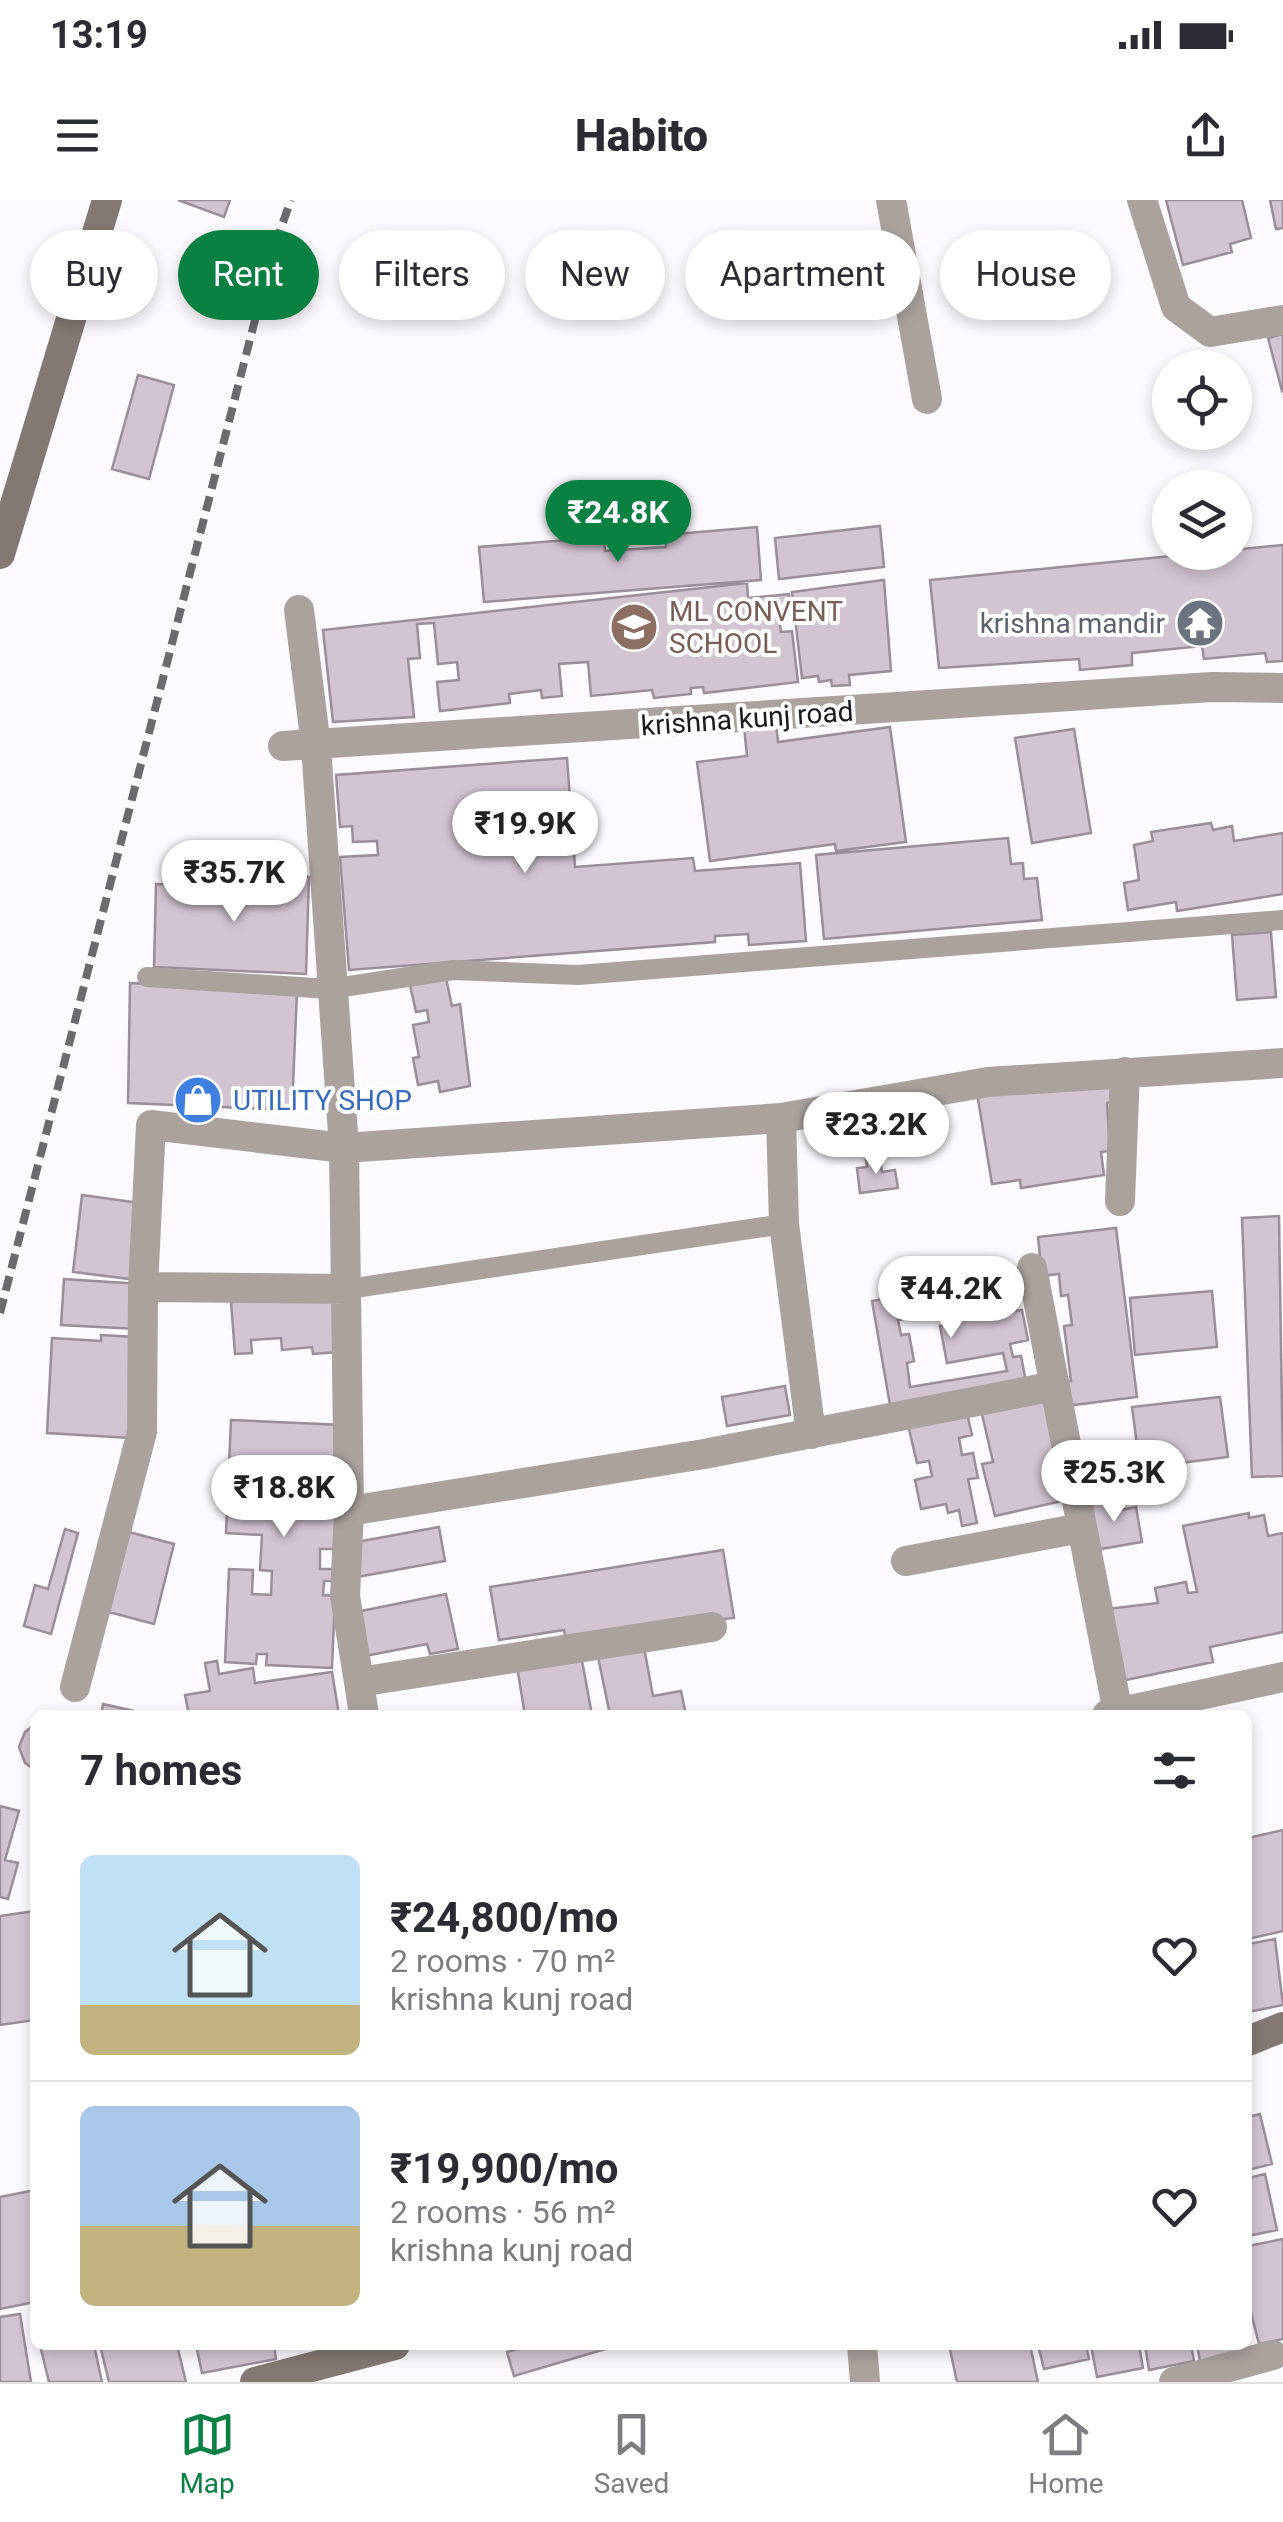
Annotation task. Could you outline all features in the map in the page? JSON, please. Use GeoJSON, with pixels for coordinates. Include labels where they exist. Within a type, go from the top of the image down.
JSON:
{"type":"FeatureCollection","features":[{"type":"Feature","properties":{"kind":"main road"},"geometry":{"type":"LineString","coordinates":[[0,554],[107,200]]}},
{"type":"Feature","properties":{"kind":"main road"},"geometry":{"type":"LineString","coordinates":[[1252,2039],[1283,2027]]}},
{"type":"Feature","properties":{"kind":"main road"},"geometry":{"type":"LineString","coordinates":[[254,2382],[377,2350]]}},
{"type":"Feature","properties":{"kind":"street"},"geometry":{"type":"LineString","coordinates":[[891,200],[927,398]]}},
{"type":"Feature","properties":{"kind":"street"},"geometry":{"type":"LineString","coordinates":[[1142,200],[1176,306],[1210,332],[1283,320]]}},
{"type":"Feature","properties":{"kind":"street"},"geometry":{"type":"LineString","coordinates":[[299,610],[316,746],[344,1148],[349,1511],[345,1596],[363,1710]]}},
{"type":"Feature","properties":{"kind":"street","name":"krishna kunj road"},"geometry":{"type":"LineString","coordinates":[[283,746],[1212,687],[1283,688]]}},
{"type":"Feature","properties":{"kind":"street"},"geometry":{"type":"LineString","coordinates":[[75,1686],[142,1432],[143,1287],[151,1125],[344,1148],[781,1118],[988,1082],[1283,1062]]}},
{"type":"Feature","properties":{"kind":"street"},"geometry":{"type":"LineString","coordinates":[[1120,1201],[1125,1072]]}},
{"type":"Feature","properties":{"kind":"street"},"geometry":{"type":"LineString","coordinates":[[781,1118],[784,1224],[811,1434]]}},
{"type":"Feature","properties":{"kind":"street"},"geometry":{"type":"LineString","coordinates":[[1032,1268],[1111,1710]]}},
{"type":"Feature","properties":{"kind":"street"},"geometry":{"type":"LineString","coordinates":[[143,1287],[348,1289]]}},
{"type":"Feature","properties":{"kind":"street"},"geometry":{"type":"LineString","coordinates":[[349,1511],[811,1434],[1054,1386]]}},
{"type":"Feature","properties":{"kind":"street"},"geometry":{"type":"LineString","coordinates":[[906,1561],[1081,1528]]}},
{"type":"Feature","properties":{"kind":"street"},"geometry":{"type":"LineString","coordinates":[[359,1682],[712,1627]]}},
{"type":"Feature","properties":{"kind":"street"},"geometry":{"type":"LineString","coordinates":[[1130,1710],[1283,1677]]}},
{"type":"Feature","properties":{"kind":"street"},"geometry":{"type":"LineString","coordinates":[[862,2350],[864,2382]]}},
{"type":"Feature","properties":{"kind":"street"},"geometry":{"type":"LineString","coordinates":[[1175,2382],[1273,2355]]}},
{"type":"Feature","properties":{"kind":"lane"},"geometry":{"type":"LineString","coordinates":[[147,977],[330,989],[453,970],[578,975],[1283,920]]}},
{"type":"Feature","properties":{"kind":"lane"},"geometry":{"type":"LineString","coordinates":[[348,1289],[784,1224]]}},
{"type":"Feature","properties":{"kind":"building"},"geometry":{"type":"Polygon","coordinates":[[[178,200],[230,200],[224,217],[178,200]]]}},
{"type":"Feature","properties":{"kind":"building"},"geometry":{"type":"Polygon","coordinates":[[[1166,200],[1242,200],[1251,238],[1230,244],[1232,252],[1183,265],[1166,200]]]}},
{"type":"Feature","properties":{"kind":"building"},"geometry":{"type":"Polygon","coordinates":[[[1270,200],[1283,200],[1283,228],[1276,229],[1270,200]]]}},
{"type":"Feature","properties":{"kind":"building"},"geometry":{"type":"Polygon","coordinates":[[[1283,334],[1283,390],[1282,391],[1268,338],[1283,334]]]}},
{"type":"Feature","properties":{"kind":"building"},"geometry":{"type":"Polygon","coordinates":[[[138,375],[174,385],[149,479],[112,469],[138,375]]]}},
{"type":"Feature","properties":{"kind":"building"},"geometry":{"type":"Polygon","coordinates":[[[880,526],[884,567],[779,579],[775,538],[880,526]]]}},
{"type":"Feature","properties":{"kind":"building"},"geometry":{"type":"Polygon","coordinates":[[[757,527],[761,580],[484,602],[479,547],[604,537],[605,551],[666,547],[665,535],[757,527]]]}},
{"type":"Feature","properties":{"kind":"building"},"geometry":{"type":"Polygon","coordinates":[[[1283,545],[1283,661],[1267,662],[1265,653],[1204,659],[1202,646],[1132,653],[1132,665],[1080,670],[1079,659],[939,668],[930,580],[1152,558],[1152,570],[1252,570],[1252,548],[1283,545]]]}},
{"type":"Feature","properties":{"kind":"building"},"geometry":{"type":"Polygon","coordinates":[[[884,580],[891,671],[849,675],[850,685],[832,686],[831,680],[819,682],[818,676],[802,678],[792,592],[884,580]]]}},
{"type":"Feature","properties":{"kind":"building"},"geometry":{"type":"Polygon","coordinates":[[[747,583],[748,598],[789,594],[791,610],[778,611],[781,632],[792,631],[798,682],[704,693],[703,687],[691,688],[691,694],[654,698],[652,690],[591,696],[588,662],[559,664],[562,696],[542,698],[541,690],[509,694],[510,703],[440,711],[437,682],[459,680],[457,662],[438,664],[434,623],[417,624],[420,658],[408,659],[414,717],[333,722],[323,630],[747,583]]]}},
{"type":"Feature","properties":{"kind":"building"},"geometry":{"type":"Polygon","coordinates":[[[776,723],[778,742],[890,727],[906,842],[836,851],[835,844],[710,861],[697,762],[747,756],[744,727],[776,723]]]}},
{"type":"Feature","properties":{"kind":"building"},"geometry":{"type":"Polygon","coordinates":[[[1074,729],[1091,833],[1032,843],[1015,738],[1074,729]]]}},
{"type":"Feature","properties":{"kind":"building"},"geometry":{"type":"Polygon","coordinates":[[[567,758],[575,867],[693,858],[695,871],[800,863],[806,941],[749,945],[748,934],[715,936],[715,942],[349,970],[340,857],[378,855],[377,841],[353,842],[352,826],[340,827],[336,775],[567,758]]]}},
{"type":"Feature","properties":{"kind":"building"},"geometry":{"type":"Polygon","coordinates":[[[1211,823],[1213,830],[1232,826],[1234,841],[1283,833],[1283,894],[1177,911],[1176,902],[1128,910],[1124,883],[1139,880],[1134,845],[1153,841],[1151,832],[1211,823]]]}},
{"type":"Feature","properties":{"kind":"building"},"geometry":{"type":"Polygon","coordinates":[[[1008,838],[1011,864],[1023,863],[1024,879],[1037,878],[1042,920],[824,939],[816,855],[1008,838]]]}},
{"type":"Feature","properties":{"kind":"building"},"geometry":{"type":"Polygon","coordinates":[[[232,875],[309,877],[306,974],[154,967],[156,884],[232,887],[232,875]]]}},
{"type":"Feature","properties":{"kind":"building"},"geometry":{"type":"Polygon","coordinates":[[[1271,932],[1276,997],[1237,1000],[1232,935],[1271,932]]]}},
{"type":"Feature","properties":{"kind":"building"},"geometry":{"type":"Polygon","coordinates":[[[446,978],[452,1006],[460,1004],[470,1086],[440,1092],[438,1081],[418,1085],[413,1058],[419,1057],[413,1025],[429,1022],[427,1010],[416,1012],[410,985],[446,978]]]}},
{"type":"Feature","properties":{"kind":"building"},"geometry":{"type":"Polygon","coordinates":[[[130,983],[297,991],[292,1110],[128,1103],[130,983]]]}},
{"type":"Feature","properties":{"kind":"building"},"geometry":{"type":"Polygon","coordinates":[[[1113,1071],[1118,1100],[1107,1103],[1110,1151],[1101,1152],[1104,1175],[1021,1188],[1020,1180],[992,1184],[977,1093],[1113,1071]]]}},
{"type":"Feature","properties":{"kind":"building"},"geometry":{"type":"Polygon","coordinates":[[[880,1157],[882,1172],[895,1170],[898,1188],[860,1193],[857,1168],[867,1167],[866,1159],[880,1157]]]}},
{"type":"Feature","properties":{"kind":"building"},"geometry":{"type":"Polygon","coordinates":[[[82,1195],[140,1203],[130,1279],[73,1272],[82,1195]]]}},
{"type":"Feature","properties":{"kind":"building"},"geometry":{"type":"Polygon","coordinates":[[[1279,1216],[1283,1476],[1252,1477],[1242,1218],[1279,1216]]]}},
{"type":"Feature","properties":{"kind":"building"},"geometry":{"type":"Polygon","coordinates":[[[1116,1228],[1137,1397],[1066,1406],[1063,1382],[1071,1381],[1064,1326],[1072,1325],[1068,1295],[1061,1296],[1059,1274],[1042,1276],[1038,1237],[1116,1228]]]}},
{"type":"Feature","properties":{"kind":"building"},"geometry":{"type":"Polygon","coordinates":[[[64,1279],[140,1284],[137,1329],[61,1325],[64,1279]]]}},
{"type":"Feature","properties":{"kind":"building"},"geometry":{"type":"Polygon","coordinates":[[[978,1286],[979,1291],[1004,1287],[1008,1312],[1022,1310],[1028,1340],[1010,1344],[1013,1357],[1021,1356],[1026,1382],[890,1405],[872,1301],[939,1289],[943,1311],[898,1320],[901,1335],[909,1334],[914,1361],[907,1363],[910,1387],[1007,1371],[1003,1353],[947,1363],[940,1326],[956,1323],[952,1303],[968,1300],[965,1288],[978,1286]]]}},
{"type":"Feature","properties":{"kind":"building"},"geometry":{"type":"Polygon","coordinates":[[[1212,1291],[1217,1347],[1135,1355],[1130,1298],[1212,1291]]]}},
{"type":"Feature","properties":{"kind":"building"},"geometry":{"type":"Polygon","coordinates":[[[334,1295],[338,1352],[313,1354],[312,1347],[282,1350],[281,1338],[251,1340],[252,1353],[235,1354],[231,1302],[334,1295]]]}},
{"type":"Feature","properties":{"kind":"building"},"geometry":{"type":"Polygon","coordinates":[[[101,1335],[136,1337],[130,1438],[47,1433],[52,1338],[101,1341],[101,1335]]]}},
{"type":"Feature","properties":{"kind":"building"},"geometry":{"type":"Polygon","coordinates":[[[785,1386],[790,1415],[727,1426],[722,1397],[785,1386]]]}},
{"type":"Feature","properties":{"kind":"building"},"geometry":{"type":"Polygon","coordinates":[[[1047,1395],[1064,1469],[1056,1471],[1062,1501],[995,1516],[982,1464],[993,1462],[981,1410],[1047,1395]]]}},
{"type":"Feature","properties":{"kind":"building"},"geometry":{"type":"Polygon","coordinates":[[[1220,1397],[1228,1457],[1140,1468],[1132,1407],[1220,1397]]]}},
{"type":"Feature","properties":{"kind":"building"},"geometry":{"type":"Polygon","coordinates":[[[967,1413],[972,1435],[959,1438],[962,1455],[973,1453],[978,1478],[968,1479],[977,1523],[962,1526],[959,1510],[948,1513],[946,1504],[921,1509],[915,1480],[932,1476],[929,1461],[917,1463],[908,1425],[967,1413]]]}},
{"type":"Feature","properties":{"kind":"building"},"geometry":{"type":"Polygon","coordinates":[[[231,1420],[343,1425],[337,1549],[320,1549],[320,1569],[334,1569],[334,1581],[324,1581],[323,1595],[335,1596],[332,1668],[266,1665],[267,1654],[257,1654],[256,1664],[225,1662],[229,1569],[253,1570],[252,1594],[271,1595],[272,1571],[260,1570],[262,1535],[226,1533],[231,1420]]]}},
{"type":"Feature","properties":{"kind":"building"},"geometry":{"type":"Polygon","coordinates":[[[1118,1500],[1120,1510],[1136,1507],[1142,1542],[1095,1550],[1087,1505],[1118,1500]]]}},
{"type":"Feature","properties":{"kind":"building"},"geometry":{"type":"Polygon","coordinates":[[[1249,1513],[1249,1518],[1264,1515],[1268,1536],[1283,1533],[1283,1632],[1210,1647],[1213,1662],[1121,1681],[1107,1609],[1158,1603],[1155,1588],[1186,1582],[1188,1593],[1197,1592],[1183,1526],[1249,1513]]]}},
{"type":"Feature","properties":{"kind":"building"},"geometry":{"type":"Polygon","coordinates":[[[439,1527],[445,1561],[357,1577],[351,1543],[439,1527]]]}},
{"type":"Feature","properties":{"kind":"building"},"geometry":{"type":"Polygon","coordinates":[[[65,1529],[78,1533],[51,1634],[24,1626],[35,1585],[48,1589],[65,1529]]]}},
{"type":"Feature","properties":{"kind":"building"},"geometry":{"type":"Polygon","coordinates":[[[129,1532],[174,1544],[154,1624],[109,1612],[129,1532]]]}},
{"type":"Feature","properties":{"kind":"building"},"geometry":{"type":"Polygon","coordinates":[[[723,1550],[734,1618],[565,1636],[564,1630],[499,1640],[490,1587],[723,1550]]]}},
{"type":"Feature","properties":{"kind":"building"},"geometry":{"type":"Polygon","coordinates":[[[446,1594],[458,1649],[430,1654],[427,1644],[365,1656],[356,1612],[446,1594]]]}},
{"type":"Feature","properties":{"kind":"building"},"geometry":{"type":"Polygon","coordinates":[[[643,1642],[653,1696],[681,1691],[685,1710],[609,1710],[597,1652],[643,1642]]]}},
{"type":"Feature","properties":{"kind":"building"},"geometry":{"type":"Polygon","coordinates":[[[581,1655],[591,1710],[524,1710],[517,1667],[581,1655]]]}},
{"type":"Feature","properties":{"kind":"building"},"geometry":{"type":"Polygon","coordinates":[[[217,1661],[219,1674],[253,1668],[255,1683],[332,1672],[338,1710],[188,1710],[185,1695],[210,1691],[205,1663],[217,1661]]]}},
{"type":"Feature","properties":{"kind":"building"},"geometry":{"type":"Polygon","coordinates":[[[103,1704],[130,1710],[102,1710],[103,1704]]]}},
{"type":"Feature","properties":{"kind":"building"},"geometry":{"type":"Polygon","coordinates":[[[30,1728],[30,1766],[19,1747],[30,1728]]]}},
{"type":"Feature","properties":{"kind":"building"},"geometry":{"type":"Polygon","coordinates":[[[0,1806],[19,1811],[5,1860],[18,1863],[8,1899],[0,1897],[0,1806]]]}},
{"type":"Feature","properties":{"kind":"building"},"geometry":{"type":"Polygon","coordinates":[[[1283,1830],[1283,1931],[1252,1938],[1252,1837],[1283,1830]]]}},
{"type":"Feature","properties":{"kind":"building"},"geometry":{"type":"Polygon","coordinates":[[[30,1912],[30,2021],[0,2025],[0,1916],[30,1912]]]}},
{"type":"Feature","properties":{"kind":"building"},"geometry":{"type":"Polygon","coordinates":[[[1275,1939],[1283,2005],[1252,2011],[1252,1943],[1275,1939]]]}},
{"type":"Feature","properties":{"kind":"building"},"geometry":{"type":"Polygon","coordinates":[[[1260,2114],[1272,2164],[1252,2169],[1252,2116],[1260,2114]]]}},
{"type":"Feature","properties":{"kind":"building"},"geometry":{"type":"Polygon","coordinates":[[[1265,2174],[1277,2230],[1252,2235],[1252,2177],[1265,2174]]]}},
{"type":"Feature","properties":{"kind":"building"},"geometry":{"type":"Polygon","coordinates":[[[30,2191],[30,2303],[0,2309],[0,2197],[30,2191]]]}},
{"type":"Feature","properties":{"kind":"building"},"geometry":{"type":"Polygon","coordinates":[[[1283,2239],[1283,2339],[1259,2344],[1252,2317],[1252,2245],[1283,2239]]]}},
{"type":"Feature","properties":{"kind":"building"},"geometry":{"type":"Polygon","coordinates":[[[20,2314],[31,2382],[0,2382],[0,2317],[20,2314]]]}},
{"type":"Feature","properties":{"kind":"building"},"geometry":{"type":"Polygon","coordinates":[[[41,2350],[95,2350],[102,2382],[49,2382],[41,2350]]]}},
{"type":"Feature","properties":{"kind":"building"},"geometry":{"type":"Polygon","coordinates":[[[101,2350],[178,2350],[186,2382],[109,2382],[101,2350]]]}},
{"type":"Feature","properties":{"kind":"building"},"geometry":{"type":"Polygon","coordinates":[[[197,2350],[275,2350],[276,2359],[202,2373],[197,2350]]]}},
{"type":"Feature","properties":{"kind":"building"},"geometry":{"type":"Polygon","coordinates":[[[514,2350],[602,2350],[514,2376],[507,2352],[514,2350]]]}},
{"type":"Feature","properties":{"kind":"building"},"geometry":{"type":"Polygon","coordinates":[[[950,2350],[1031,2350],[1038,2382],[957,2382],[950,2350]]]}},
{"type":"Feature","properties":{"kind":"building"},"geometry":{"type":"Polygon","coordinates":[[[1039,2350],[1087,2350],[1089,2359],[1044,2369],[1039,2350]]]}},
{"type":"Feature","properties":{"kind":"building"},"geometry":{"type":"Polygon","coordinates":[[[1092,2350],[1140,2350],[1143,2368],[1097,2377],[1092,2350]]]}},
{"type":"Feature","properties":{"kind":"building"},"geometry":{"type":"Polygon","coordinates":[[[1146,2350],[1192,2350],[1194,2361],[1149,2370],[1146,2350]]]}},
{"type":"Feature","properties":{"kind":"building"},"geometry":{"type":"Polygon","coordinates":[[[1198,2350],[1237,2350],[1238,2354],[1200,2361],[1198,2350]]]}},
{"type":"Feature","properties":{"kind":"railway"},"geometry":{"type":"LineString","coordinates":[[0,1313],[273,250],[291,200]]}},
{"type":"Feature","properties":{"kind":"place","name":"krishna mandir"},"geometry":{"type":"Point","coordinates":[1200,623]}},
{"type":"Feature","properties":{"kind":"place","name":"ML CONVENT SCHOOL"},"geometry":{"type":"Point","coordinates":[634,627]}},
{"type":"Feature","properties":{"kind":"place","name":"UTILITY SHOP"},"geometry":{"type":"Point","coordinates":[198,1100]}}]}
